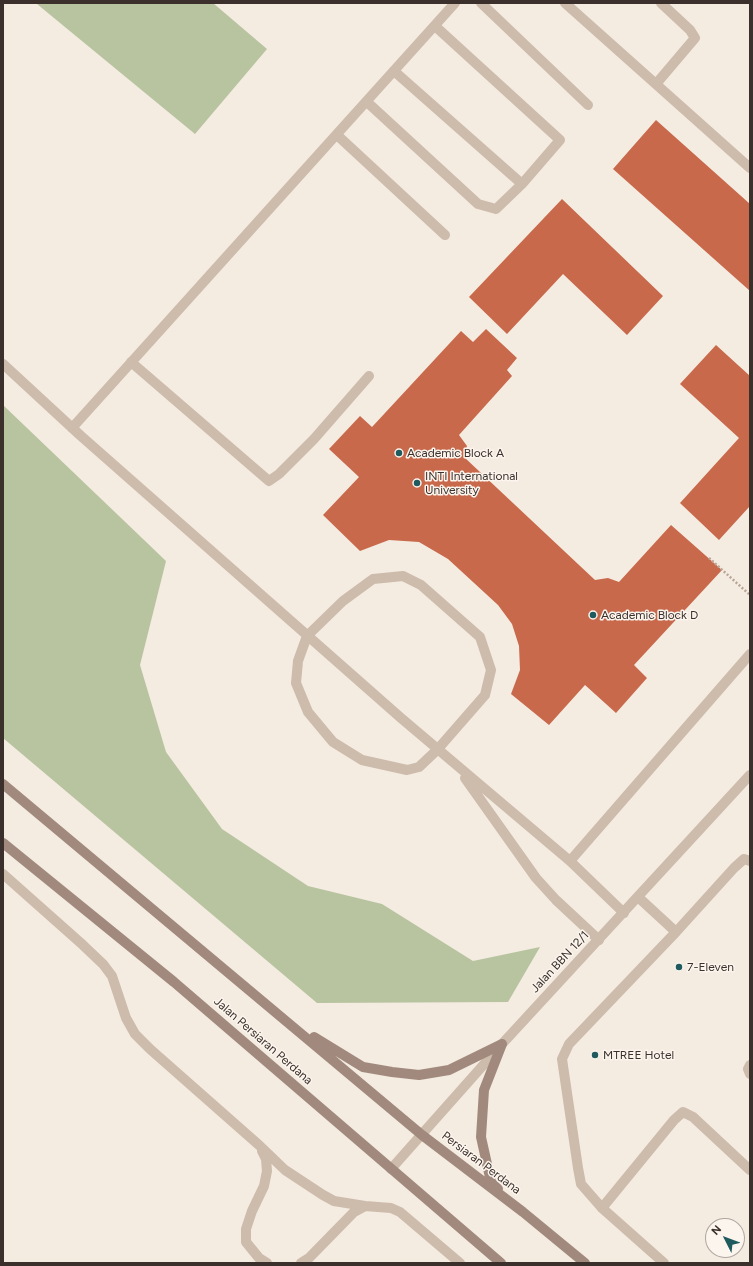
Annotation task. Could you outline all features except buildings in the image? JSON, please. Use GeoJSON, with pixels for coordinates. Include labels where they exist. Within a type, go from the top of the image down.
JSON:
{"type":"FeatureCollection","features":[{"type":"Feature","properties":{"kind":"main road"},"geometry":{"type":"LineString","coordinates":[[3,784],[422,1135]]}},
{"type":"Feature","properties":{"kind":"main road","name":"Jalan Persiaran Perdana"},"geometry":{"type":"LineString","coordinates":[[3,843],[174,982],[501,1263]]}},
{"type":"Feature","properties":{"kind":"main road"},"geometry":{"type":"LineString","coordinates":[[288,1022],[363,1067],[399,1073],[419,1075],[450,1070],[502,1044]]}},
{"type":"Feature","properties":{"kind":"main road"},"geometry":{"type":"LineString","coordinates":[[502,1044],[484,1090],[481,1137],[491,1182],[523,1212],[585,1263]]}},
{"type":"Feature","properties":{"kind":"main road","name":"Persiaran Perdana"},"geometry":{"type":"LineString","coordinates":[[422,1135],[523,1212]]}},
{"type":"Feature","properties":{"kind":"street"},"geometry":{"type":"LineString","coordinates":[[72,428],[455,3]]}},
{"type":"Feature","properties":{"kind":"street"},"geometry":{"type":"LineString","coordinates":[[480,3],[588,105]]}},
{"type":"Feature","properties":{"kind":"street"},"geometry":{"type":"LineString","coordinates":[[565,3],[750,168]]}},
{"type":"Feature","properties":{"kind":"street"},"geometry":{"type":"LineString","coordinates":[[656,84],[695,38],[690,30],[661,3]]}},
{"type":"Feature","properties":{"kind":"street"},"geometry":{"type":"LineString","coordinates":[[367,102],[478,204],[496,209],[522,184],[560,140],[435,26]]}},
{"type":"Feature","properties":{"kind":"street"},"geometry":{"type":"LineString","coordinates":[[394,71],[522,184]]}},
{"type":"Feature","properties":{"kind":"street"},"geometry":{"type":"LineString","coordinates":[[336,134],[445,235]]}},
{"type":"Feature","properties":{"kind":"street"},"geometry":{"type":"LineString","coordinates":[[131,362],[269,481],[280,474],[314,439],[369,376]]}},
{"type":"Feature","properties":{"kind":"street"},"geometry":{"type":"LineString","coordinates":[[3,364],[72,428],[437,750],[570,861],[624,913]]}},
{"type":"Feature","properties":{"kind":"street"},"geometry":{"type":"LineString","coordinates":[[403,576],[421,585],[480,637],[491,670],[485,695],[437,750],[419,767],[407,770],[362,760],[333,742],[308,712],[296,683],[298,661],[307,636],[343,601],[373,579],[403,576]]}},
{"type":"Feature","properties":{"kind":"street"},"geometry":{"type":"LineString","coordinates":[[570,861],[750,654]]}},
{"type":"Feature","properties":{"kind":"street"},"geometry":{"type":"LineString","coordinates":[[459,768],[536,878],[556,900],[599,940]]}},
{"type":"Feature","properties":{"kind":"street","name":"Jalan BBN 12/1"},"geometry":{"type":"LineString","coordinates":[[391,1169],[502,1044],[749,779]]}},
{"type":"Feature","properties":{"kind":"street"},"geometry":{"type":"LineString","coordinates":[[664,1263],[602,1208],[581,1184],[562,1060],[569,1044],[676,932],[734,868],[744,859],[750,861]]}},
{"type":"Feature","properties":{"kind":"street"},"geometry":{"type":"LineString","coordinates":[[3,874],[103,964],[112,976],[126,1018],[135,1034],[285,1170],[334,1201],[391,1208],[400,1212],[460,1263]]}},
{"type":"Feature","properties":{"kind":"street"},"geometry":{"type":"LineString","coordinates":[[638,898],[676,932]]}},
{"type":"Feature","properties":{"kind":"street"},"geometry":{"type":"LineString","coordinates":[[750,1065],[748,1069],[750,1074]]}},
{"type":"Feature","properties":{"kind":"street"},"geometry":{"type":"LineString","coordinates":[[602,1208],[674,1120],[683,1112],[693,1117],[750,1170]]}},
{"type":"Feature","properties":{"kind":"street"},"geometry":{"type":"LineString","coordinates":[[260,1146],[266,1159],[267,1171],[264,1186],[252,1211],[246,1229],[246,1242],[259,1258],[267,1263]]}},
{"type":"Feature","properties":{"kind":"street"},"geometry":{"type":"LineString","coordinates":[[301,1263],[309,1258],[354,1212],[365,1206]]}},
{"type":"Feature","properties":{"kind":"path"},"geometry":{"type":"LineString","coordinates":[[709,558],[750,595]]}},
{"type":"Feature","properties":{"kind":"green space"},"geometry":{"type":"Polygon","coordinates":[[[213,3],[267,49],[195,134],[37,4],[213,3]]]}},
{"type":"Feature","properties":{"kind":"green space"},"geometry":{"type":"Polygon","coordinates":[[[3,405],[166,561],[140,665],[166,752],[222,829],[308,886],[382,904],[473,961],[540,947],[508,1002],[317,1003],[3,738],[3,405]]]}},
{"type":"Feature","properties":{"kind":"place","name":"Academic Block A"},"geometry":{"type":"Point","coordinates":[399,453]}},
{"type":"Feature","properties":{"kind":"place","name":"INTI International University"},"geometry":{"type":"Point","coordinates":[417,483]}},
{"type":"Feature","properties":{"kind":"place","name":"Academic Block D"},"geometry":{"type":"Point","coordinates":[593,615]}},
{"type":"Feature","properties":{"kind":"place","name":"7-Eleven"},"geometry":{"type":"Point","coordinates":[679,967]}},
{"type":"Feature","properties":{"kind":"place","name":"MTREE Hotel"},"geometry":{"type":"Point","coordinates":[595,1055]}}]}
